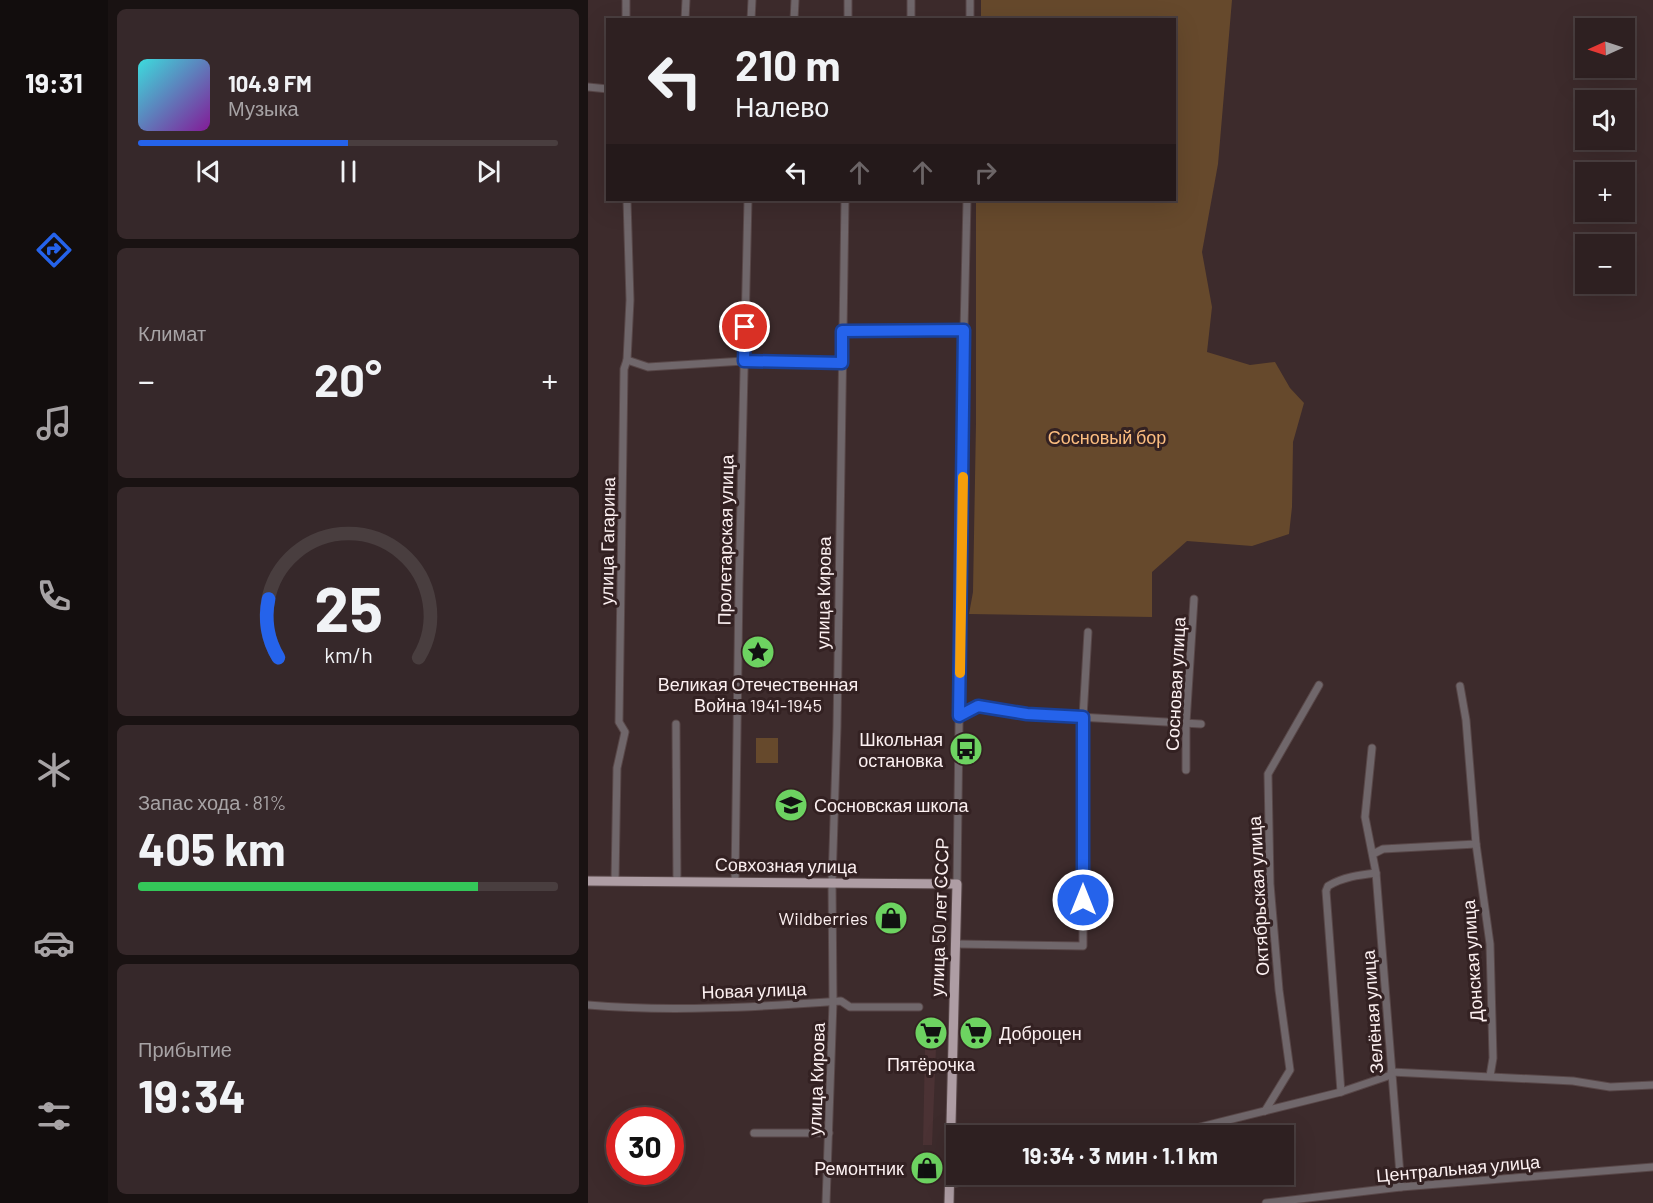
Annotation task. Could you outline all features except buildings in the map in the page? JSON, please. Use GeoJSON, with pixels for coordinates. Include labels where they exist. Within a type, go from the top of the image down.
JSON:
{"type":"FeatureCollection","features":[{"type":"Feature","properties":{"kind":"main road","name":"Совхозная улица"},"geometry":{"type":"LineString","coordinates":[[588,880],[957,884]]}},
{"type":"Feature","properties":{"kind":"main road","name":"улица 50 лет СССР"},"geometry":{"type":"LineString","coordinates":[[951,1125],[957,884]]}},
{"type":"Feature","properties":{"kind":"main road","name":"улица 50 лет СССР"},"geometry":{"type":"LineString","coordinates":[[949,1203],[950,1185]]}},
{"type":"Feature","properties":{"kind":"street"},"geometry":{"type":"LineString","coordinates":[[626,0],[626,18]]}},
{"type":"Feature","properties":{"kind":"street"},"geometry":{"type":"LineString","coordinates":[[685,18],[686,0]]}},
{"type":"Feature","properties":{"kind":"street"},"geometry":{"type":"LineString","coordinates":[[751,18],[752,0]]}},
{"type":"Feature","properties":{"kind":"street"},"geometry":{"type":"LineString","coordinates":[[794,18],[795,0]]}},
{"type":"Feature","properties":{"kind":"street"},"geometry":{"type":"LineString","coordinates":[[848,0],[848,18]]}},
{"type":"Feature","properties":{"kind":"street"},"geometry":{"type":"LineString","coordinates":[[910,0],[911,18]]}},
{"type":"Feature","properties":{"kind":"street"},"geometry":{"type":"LineString","coordinates":[[970,0],[970,18]]}},
{"type":"Feature","properties":{"kind":"street"},"geometry":{"type":"LineString","coordinates":[[588,87],[606,89]]}},
{"type":"Feature","properties":{"kind":"street","name":"улица Гагарина"},"geometry":{"type":"LineString","coordinates":[[615,881],[617,768],[625,732],[619,722],[624,369],[627,360],[630,289],[627,201]]}},
{"type":"Feature","properties":{"kind":"street","name":"Пролетарская улица"},"geometry":{"type":"LineString","coordinates":[[735,882],[748,201]]}},
{"type":"Feature","properties":{"kind":"street","name":"улица Кирова"},"geometry":{"type":"LineString","coordinates":[[826,1203],[833,1002],[832,882],[837,727],[845,201]]}},
{"type":"Feature","properties":{"kind":"street","name":"улица 50 лет СССР"},"geometry":{"type":"LineString","coordinates":[[957,884],[964,330],[968,201]]}},
{"type":"Feature","properties":{"kind":"street"},"geometry":{"type":"LineString","coordinates":[[842,331],[964,330]]}},
{"type":"Feature","properties":{"kind":"street"},"geometry":{"type":"LineString","coordinates":[[627,360],[648,367],[744,361],[842,363]]}},
{"type":"Feature","properties":{"kind":"street","name":"Сосновая улица"},"geometry":{"type":"LineString","coordinates":[[1186,770],[1186,723],[1194,600]]}},
{"type":"Feature","properties":{"kind":"street"},"geometry":{"type":"LineString","coordinates":[[956,944],[1083,946],[1083,717],[1088,633]]}},
{"type":"Feature","properties":{"kind":"street","name":"Октябрьская улица"},"geometry":{"type":"LineString","coordinates":[[1265,1111],[1290,1070],[1279,990],[1270,884],[1268,774],[1319,685]]}},
{"type":"Feature","properties":{"kind":"street","name":"Донская улица"},"geometry":{"type":"LineString","coordinates":[[1460,686],[1466,720],[1476,844],[1490,944],[1493,1058],[1490,1076]]}},
{"type":"Feature","properties":{"kind":"street"},"geometry":{"type":"LineString","coordinates":[[959,716],[978,706],[1027,714],[1201,724]]}},
{"type":"Feature","properties":{"kind":"street"},"geometry":{"type":"LineString","coordinates":[[676,724],[677,881]]}},
{"type":"Feature","properties":{"kind":"street","name":"Зелёная улица"},"geometry":{"type":"LineString","coordinates":[[1372,748],[1365,817],[1376,873],[1401,1187]]}},
{"type":"Feature","properties":{"kind":"street"},"geometry":{"type":"LineString","coordinates":[[1373,854],[1383,849],[1476,844]]}},
{"type":"Feature","properties":{"kind":"street"},"geometry":{"type":"LineString","coordinates":[[1341,1092],[1326,891],[1328,886],[1348,876],[1376,873]]}},
{"type":"Feature","properties":{"kind":"street","name":"Новая улица"},"geometry":{"type":"LineString","coordinates":[[588,1005],[620,1008],[841,1001],[850,1007],[920,1007]]}},
{"type":"Feature","properties":{"kind":"street"},"geometry":{"type":"LineString","coordinates":[[1208,1125],[1341,1092],[1391,1073],[1573,1081],[1610,1087],[1653,1085]]}},
{"type":"Feature","properties":{"kind":"street"},"geometry":{"type":"LineString","coordinates":[[754,1133],[829,1133]]}},
{"type":"Feature","properties":{"kind":"street","name":"Центральная улица"},"geometry":{"type":"LineString","coordinates":[[1266,1203],[1401,1187],[1653,1167]]}},
{"type":"Feature","properties":{"kind":"shaded area"},"geometry":{"type":"Polygon","coordinates":[[[925,1048],[936,1048],[932,1145],[923,1145],[925,1048]]]}},
{"type":"Feature","properties":{"kind":"green space","name":"Сосновый бор"},"geometry":{"type":"Polygon","coordinates":[[[981,0],[1232,0],[1218,164],[1202,252],[1212,307],[1207,352],[1250,365],[1275,362],[1290,388],[1304,403],[1293,442],[1292,507],[1289,534],[1252,546],[1187,541],[1152,572],[1152,617],[969,614],[973,592],[976,423],[976,201],[1176,201],[1176,18],[981,18],[981,0]]]}},
{"type":"Feature","properties":{"kind":"green space"},"geometry":{"type":"Polygon","coordinates":[[[756,738],[778,738],[778,763],[756,763],[756,738]]]}},
{"type":"Feature","properties":{"kind":"slow traffic"},"geometry":{"type":"LineString","coordinates":[[960,673],[963,477]]}},
{"type":"Feature","properties":{"kind":"place","name":"Великая Отечественная Война 1941-1945"},"geometry":{"type":"Point","coordinates":[758,652]}},
{"type":"Feature","properties":{"kind":"place","name":"Школьная остановка"},"geometry":{"type":"Point","coordinates":[966,749]}},
{"type":"Feature","properties":{"kind":"place","name":"Сосновская школа"},"geometry":{"type":"Point","coordinates":[791,805]}},
{"type":"Feature","properties":{"kind":"place","name":"Wildberries"},"geometry":{"type":"Point","coordinates":[891,918]}},
{"type":"Feature","properties":{"kind":"place","name":"Пятёрочка"},"geometry":{"type":"Point","coordinates":[931,1033]}},
{"type":"Feature","properties":{"kind":"place","name":"Доброцен"},"geometry":{"type":"Point","coordinates":[976,1033]}},
{"type":"Feature","properties":{"kind":"place","name":"Ремонтник"},"geometry":{"type":"Point","coordinates":[927,1168]}},
{"type":"Feature","properties":{"kind":"route"},"geometry":{"type":"LineString","coordinates":[[745,327],[744,361],[842,363],[842,331],[964,330],[959,716],[978,706],[1027,714],[1083,717],[1083,900]]}}]}
